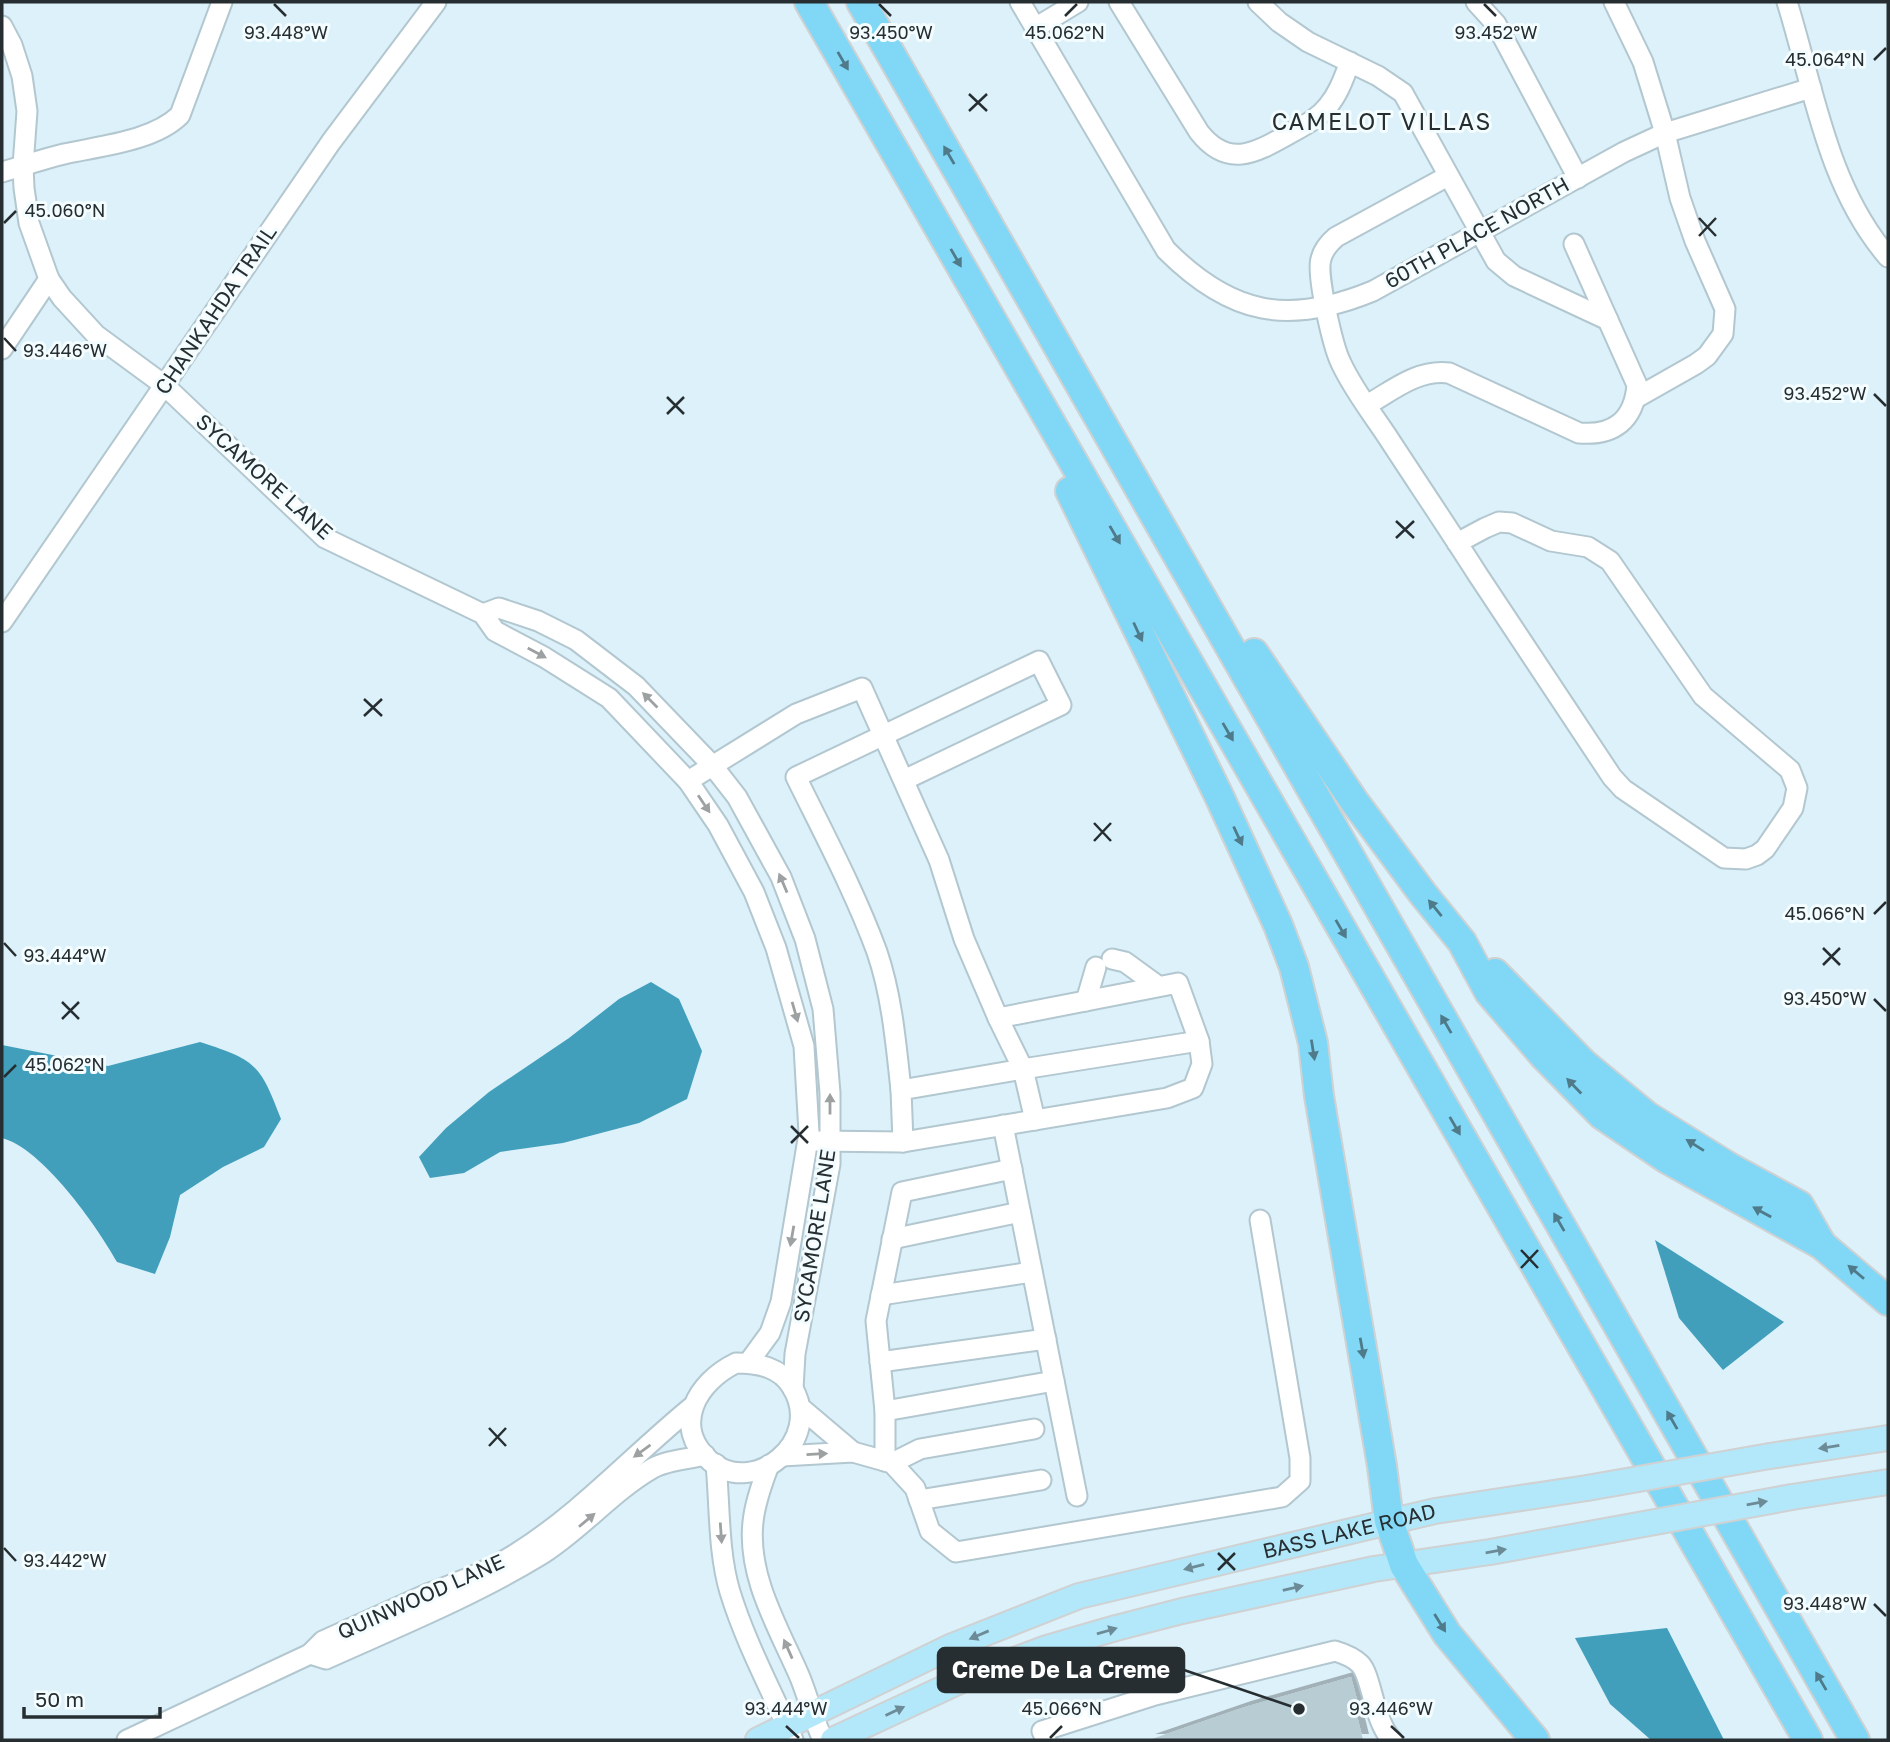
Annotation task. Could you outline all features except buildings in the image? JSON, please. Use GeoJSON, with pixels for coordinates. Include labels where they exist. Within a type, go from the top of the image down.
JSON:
{"type":"FeatureCollection","features":[{"type":"Feature","properties":{"kind":"highway"},"geometry":{"type":"LineString","coordinates":[[809,2],[1808,1740]]}},
{"type":"Feature","properties":{"kind":"highway"},"geometry":{"type":"LineString","coordinates":[[861,2],[1855,1740]]}},
{"type":"Feature","properties":{"kind":"highway"},"geometry":{"type":"LineString","coordinates":[[1091,401],[1266,671],[1354,801],[1462,942],[1489,992],[1544,1056],[1602,1115],[1667,1159],[1822,1245],[1888,1301]]}},
{"type":"Feature","properties":{"kind":"highway"},"geometry":{"type":"LineString","coordinates":[[1044,412],[1070,491],[1257,878],[1294,967],[1313,1043],[1319,1096],[1389,1521],[1404,1565],[1447,1634],[1535,1739]]}},
{"type":"Feature","properties":{"kind":"main road","name":"BASS LAKE ROAD"},"geometry":{"type":"LineString","coordinates":[[758,1740],[790,1733],[810,1713],[950,1647],[1079,1596],[1435,1511],[1888,1438]]}},
{"type":"Feature","properties":{"kind":"main road","name":"BASS LAKE ROAD"},"geometry":{"type":"LineString","coordinates":[[833,1740],[966,1678],[1048,1648],[1182,1611],[1404,1565],[1888,1482]]}},
{"type":"Feature","properties":{"kind":"street"},"geometry":{"type":"LineString","coordinates":[[2,172],[150,134],[170,126],[180,115],[222,2]]}},
{"type":"Feature","properties":{"kind":"street","name":"CHANKAHDA TRAIL"},"geometry":{"type":"LineString","coordinates":[[2,622],[331,142],[436,2]]}},
{"type":"Feature","properties":{"kind":"street","name":"60TH PLACE NORTH"},"geometry":{"type":"LineString","coordinates":[[1020,2],[1166,250],[1189,273],[1214,291],[1265,308],[1309,310],[1327,307],[1373,291],[1624,152],[1665,133],[1811,88]]}},
{"type":"Feature","properties":{"kind":"street"},"geometry":{"type":"LineString","coordinates":[[1035,28],[1078,2]]}},
{"type":"Feature","properties":{"kind":"street"},"geometry":{"type":"LineString","coordinates":[[1119,2],[1199,132],[1208,144],[1221,152],[1247,154],[1262,149],[1314,120],[1336,96],[1350,62]]}},
{"type":"Feature","properties":{"kind":"street"},"geometry":{"type":"LineString","coordinates":[[1258,2],[1293,32],[1378,76],[1403,93],[1496,261],[1514,276],[1608,320]]}},
{"type":"Feature","properties":{"kind":"street"},"geometry":{"type":"LineString","coordinates":[[1476,2],[1496,24],[1578,178]]}},
{"type":"Feature","properties":{"kind":"street"},"geometry":{"type":"LineString","coordinates":[[1614,2],[1643,62],[1665,133],[1680,198],[1695,241],[1720,294],[1726,323],[1723,334],[1707,356],[1636,398]]}},
{"type":"Feature","properties":{"kind":"street"},"geometry":{"type":"LineString","coordinates":[[1787,2],[1811,88],[1843,185],[1859,217],[1888,257]]}},
{"type":"Feature","properties":{"kind":"street","name":"SYCAMORE LANE"},"geometry":{"type":"LineString","coordinates":[[2,26],[12,45],[22,76],[27,111],[23,166],[29,223],[49,279],[62,298],[96,335],[164,385],[325,538],[483,614],[495,631],[544,657],[609,698],[688,780],[718,825],[754,892],[776,948],[804,1046],[808,1140],[781,1302],[769,1333],[748,1363]]}},
{"type":"Feature","properties":{"kind":"street"},"geometry":{"type":"LineString","coordinates":[[1448,176],[1336,237],[1327,246],[1320,259],[1319,273],[1340,362],[1457,543],[1612,777],[1623,789],[1724,858],[1746,859],[1765,849],[1793,808],[1796,798],[1795,779],[1790,770],[1703,696],[1610,561],[1588,547],[1551,541],[1512,523],[1499,522],[1457,543]]}},
{"type":"Feature","properties":{"kind":"street"},"geometry":{"type":"LineString","coordinates":[[1367,405],[1423,373],[1435,371],[1449,373],[1579,433],[1602,432],[1623,421],[1633,407],[1637,385],[1574,244]]}},
{"type":"Feature","properties":{"kind":"street"},"geometry":{"type":"LineString","coordinates":[[2,349],[49,279]]}},
{"type":"Feature","properties":{"kind":"street","name":"SYCAMORE LANE"},"geometry":{"type":"LineString","coordinates":[[483,614],[499,608],[538,621],[576,640],[636,686],[712,765],[737,797],[781,877],[805,940],[823,1009],[830,1093],[830,1164],[794,1354],[793,1389]]}},
{"type":"Feature","properties":{"kind":"street"},"geometry":{"type":"LineString","coordinates":[[903,1142],[901,1090],[893,1019],[878,954],[849,886],[796,777],[1039,661],[1061,705],[904,780]]}},
{"type":"Feature","properties":{"kind":"street"},"geometry":{"type":"LineString","coordinates":[[688,780],[796,714],[862,688],[939,860],[964,939],[1023,1069],[1035,1120]]}},
{"type":"Feature","properties":{"kind":"street"},"geometry":{"type":"LineString","coordinates":[[1086,1001],[1104,963],[1125,962],[1158,986]]}},
{"type":"Feature","properties":{"kind":"street"},"geometry":{"type":"LineString","coordinates":[[808,1140],[903,1142],[1167,1098],[1193,1088],[1202,1065],[1199,1041],[1178,983],[998,1018]]}},
{"type":"Feature","properties":{"kind":"street"},"geometry":{"type":"LineString","coordinates":[[901,1090],[1199,1041]]}},
{"type":"Feature","properties":{"kind":"street"},"geometry":{"type":"LineString","coordinates":[[1003,1125],[1077,1496]]}},
{"type":"Feature","properties":{"kind":"street"},"geometry":{"type":"LineString","coordinates":[[889,1462],[876,1321],[902,1192],[1012,1169]]}},
{"type":"Feature","properties":{"kind":"street"},"geometry":{"type":"LineString","coordinates":[[892,1239],[1020,1212]]}},
{"type":"Feature","properties":{"kind":"street"},"geometry":{"type":"LineString","coordinates":[[775,1460],[853,1452],[889,1462],[915,1488],[930,1531],[956,1552],[1282,1497],[1300,1480],[1300,1458],[1260,1220]]}},
{"type":"Feature","properties":{"kind":"street"},"geometry":{"type":"LineString","coordinates":[[881,1295],[1032,1272]]}},
{"type":"Feature","properties":{"kind":"street"},"geometry":{"type":"LineString","coordinates":[[880,1362],[1046,1339]]}},
{"type":"Feature","properties":{"kind":"street"},"geometry":{"type":"LineString","coordinates":[[736,1363],[748,1363],[774,1370],[793,1389],[802,1417],[798,1434],[787,1452],[775,1460],[745,1473],[727,1471],[699,1449],[692,1433],[693,1406],[706,1384],[722,1370],[736,1363]]}},
{"type":"Feature","properties":{"kind":"street"},"geometry":{"type":"LineString","coordinates":[[886,1411],[1054,1381]]}},
{"type":"Feature","properties":{"kind":"street","name":"QUINWOOD LANE"},"geometry":{"type":"LineString","coordinates":[[512,1563],[693,1406]]}},
{"type":"Feature","properties":{"kind":"street"},"geometry":{"type":"LineString","coordinates":[[801,1408],[853,1452]]}},
{"type":"Feature","properties":{"kind":"street"},"geometry":{"type":"LineString","coordinates":[[889,1462],[920,1449],[1034,1429]]}},
{"type":"Feature","properties":{"kind":"street"},"geometry":{"type":"LineString","coordinates":[[710,1460],[730,1591],[759,1669],[790,1733]]}},
{"type":"Feature","properties":{"kind":"street","name":"QUINWOOD LANE"},"geometry":{"type":"LineString","coordinates":[[127,1740],[310,1654],[323,1641],[460,1582],[539,1556],[656,1466],[710,1460]]}},
{"type":"Feature","properties":{"kind":"street"},"geometry":{"type":"LineString","coordinates":[[775,1460],[758,1497],[753,1524],[754,1556],[759,1582],[804,1687],[810,1713],[823,1740]]}},
{"type":"Feature","properties":{"kind":"street"},"geometry":{"type":"LineString","coordinates":[[919,1500],[1041,1480]]}},
{"type":"Feature","properties":{"kind":"street"},"geometry":{"type":"LineString","coordinates":[[1046,1740],[1042,1731],[1155,1695],[1335,1651],[1349,1655],[1363,1666],[1377,1714],[1392,1740]]}},
{"type":"Feature","properties":{"kind":"water"},"geometry":{"type":"Polygon","coordinates":[[[651,982],[679,999],[702,1051],[687,1099],[639,1123],[563,1143],[500,1152],[464,1173],[430,1178],[419,1157],[446,1128],[489,1092],[569,1038],[619,999],[651,982]]]}},
{"type":"Feature","properties":{"kind":"water"},"geometry":{"type":"Polygon","coordinates":[[[200,1042],[233,1054],[254,1067],[267,1086],[281,1119],[264,1147],[223,1167],[180,1195],[170,1237],[155,1274],[117,1262],[96,1229],[51,1172],[18,1145],[2,1138],[2,1045],[108,1066],[200,1042]]]}},
{"type":"Feature","properties":{"kind":"water"},"geometry":{"type":"Polygon","coordinates":[[[1655,1240],[1784,1322],[1723,1370],[1679,1318],[1655,1240]]]}},
{"type":"Feature","properties":{"kind":"water"},"geometry":{"type":"Polygon","coordinates":[[[1667,1628],[1724,1740],[1651,1740],[1610,1704],[1575,1638],[1667,1628]]]}},
{"type":"Feature","properties":{"kind":"place","name":"Creme De La Creme"},"geometry":{"type":"Point","coordinates":[1299,1709]}},
{"type":"Feature","properties":{"kind":"district","name":"CAMELOT VILLAS"},"geometry":{"type":"Point","coordinates":[1382,122]}}]}
